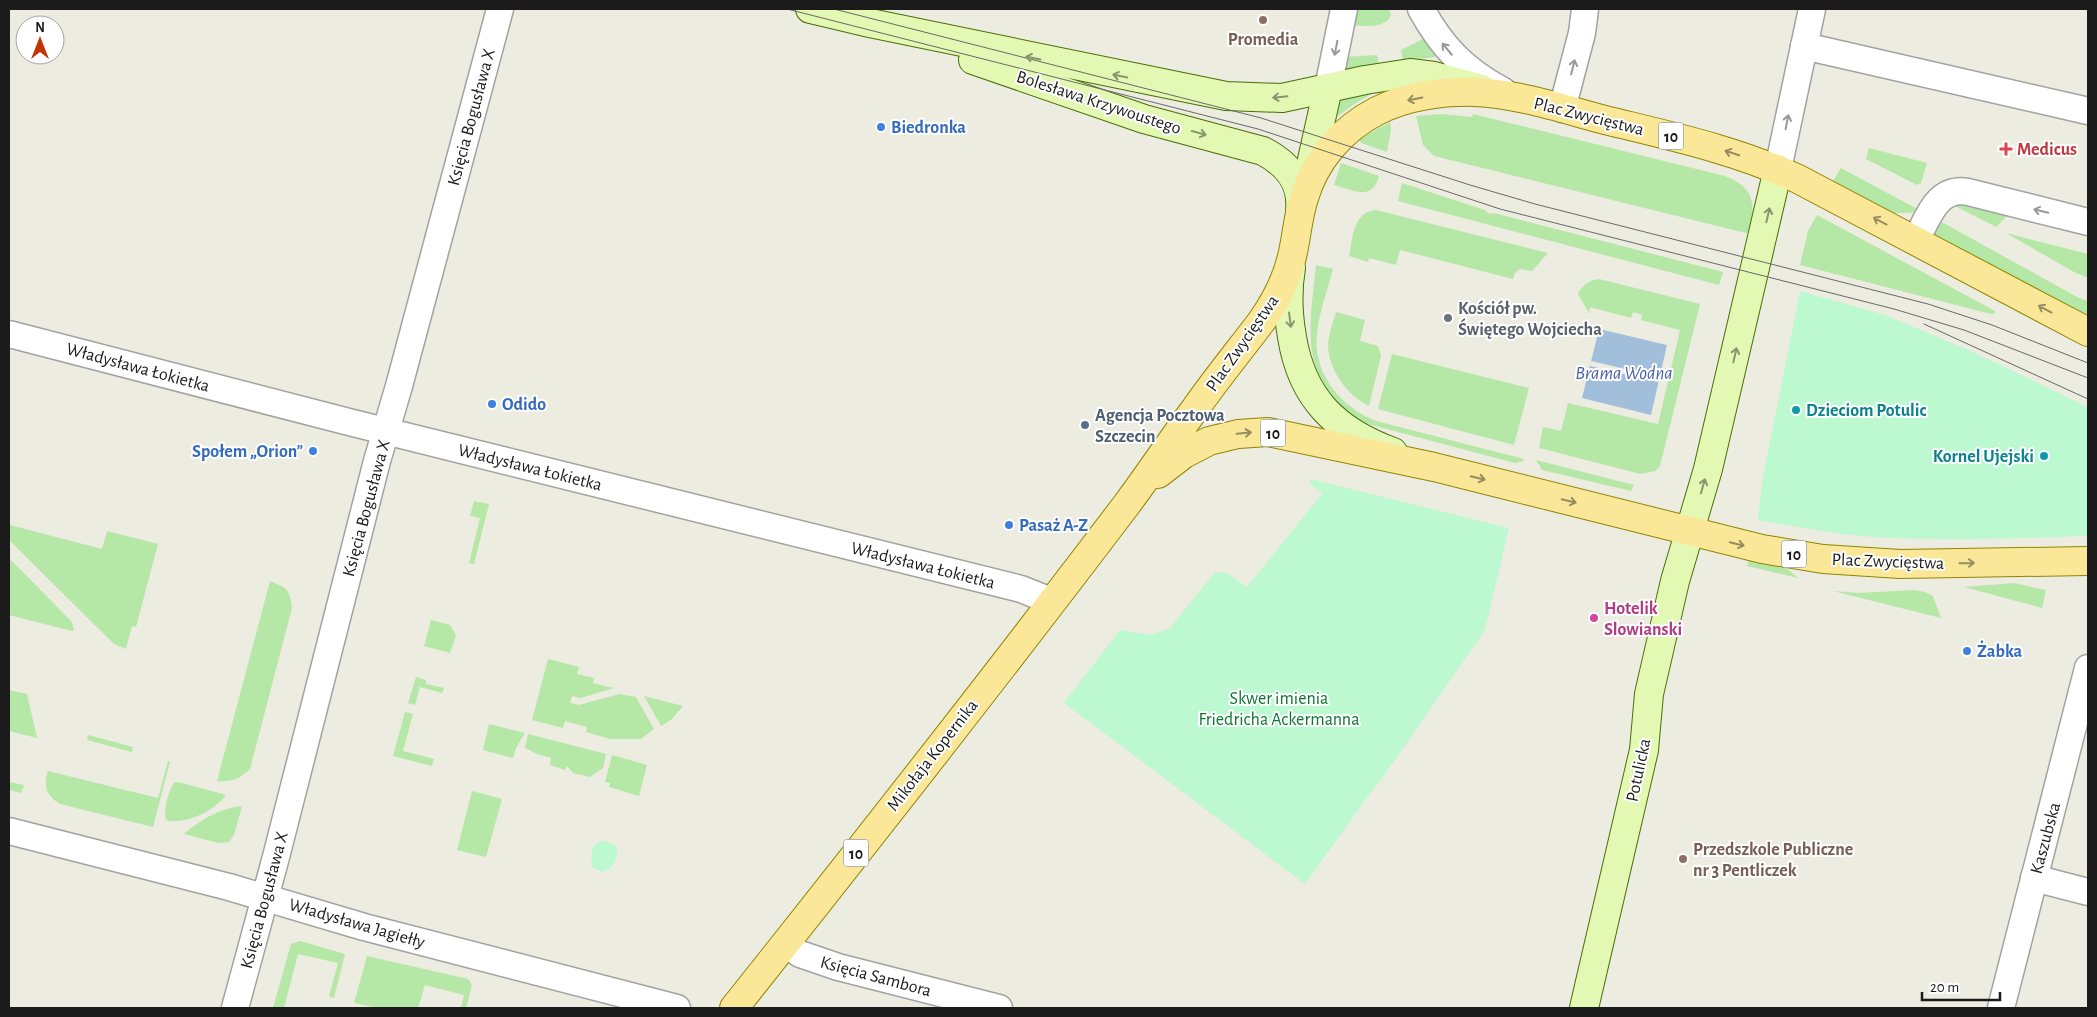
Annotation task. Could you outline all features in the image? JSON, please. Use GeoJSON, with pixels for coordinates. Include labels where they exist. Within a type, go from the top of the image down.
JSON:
{"type":"FeatureCollection","features":[{"type":"Feature","properties":{"kind":"main road","name":"Plac Zwycięstwa"},"geometry":{"type":"LineString","coordinates":[[1129,501],[1196,406],[1265,316],[1279,292],[1293,254],[1300,211],[1310,182],[1327,151],[1352,127],[1374,112],[1403,101],[1448,93],[1482,93],[1515,97],[1711,146],[1778,170],[1830,194],[2088,332]]}},
{"type":"Feature","properties":{"kind":"main road","name":"Plac Zwycięstwa"},"geometry":{"type":"LineString","coordinates":[[1129,501],[1184,454],[1228,435],[1268,432],[1359,453],[1434,467],[1762,549],[1832,559],[1900,564],[2088,561]]}},
{"type":"Feature","properties":{"kind":"main road","name":"Mikołaja Kopernika"},"geometry":{"type":"LineString","coordinates":[[734,1008],[786,944],[1129,501]]}},
{"type":"Feature","properties":{"kind":"street","name":"Księcia Bogusława X"},"geometry":{"type":"LineString","coordinates":[[235,1008],[377,461],[387,432],[500,9]]}},
{"type":"Feature","properties":{"kind":"street","name":"Bolesława Krzywoustego"},"geometry":{"type":"LineString","coordinates":[[810,9],[1226,96],[1282,98],[1328,88]]}},
{"type":"Feature","properties":{"kind":"street"},"geometry":{"type":"LineString","coordinates":[[1328,88],[1344,9]]}},
{"type":"Feature","properties":{"kind":"street"},"geometry":{"type":"LineString","coordinates":[[1421,9],[1435,34],[1459,61],[1486,82],[1515,97]]}},
{"type":"Feature","properties":{"kind":"street"},"geometry":{"type":"LineString","coordinates":[[1690,532],[1721,415],[1778,170],[1812,9]]}},
{"type":"Feature","properties":{"kind":"street"},"geometry":{"type":"LineString","coordinates":[[1562,109],[1582,33],[1585,10]]}},
{"type":"Feature","properties":{"kind":"street","name":"Bolesława Krzywoustego"},"geometry":{"type":"LineString","coordinates":[[865,22],[1144,119],[1263,151],[1281,162],[1294,177],[1300,192],[1300,211]]}},
{"type":"Feature","properties":{"kind":"street"},"geometry":{"type":"LineString","coordinates":[[1804,46],[2088,111]]}},
{"type":"Feature","properties":{"kind":"street","name":"Plac Zwycięstwa"},"geometry":{"type":"LineString","coordinates":[[1300,211],[1328,88],[1392,75],[1413,74],[1434,76],[1515,97]]}},
{"type":"Feature","properties":{"kind":"street"},"geometry":{"type":"LineString","coordinates":[[1916,240],[1939,199],[1954,191],[1968,192],[2088,222]]}},
{"type":"Feature","properties":{"kind":"street","name":"Plac Zwycięstwa"},"geometry":{"type":"LineString","coordinates":[[1293,254],[1288,307],[1293,343],[1304,379],[1316,401],[1338,423],[1359,437],[1387,450],[1434,467]]}},
{"type":"Feature","properties":{"kind":"street","name":"Władysława Łokietka"},"geometry":{"type":"LineString","coordinates":[[9,334],[387,432],[1020,589],[1051,601]]}},
{"type":"Feature","properties":{"kind":"street","name":"Potulicka"},"geometry":{"type":"LineString","coordinates":[[1584,1008],[1644,750],[1649,694],[1675,581],[1690,532]]}},
{"type":"Feature","properties":{"kind":"street","name":"Kaszubska"},"geometry":{"type":"LineString","coordinates":[[2001,1008],[2088,668]]}},
{"type":"Feature","properties":{"kind":"street","name":"Władysława Jagiełły"},"geometry":{"type":"LineString","coordinates":[[9,831],[265,897],[364,927],[676,1008]]}},
{"type":"Feature","properties":{"kind":"street"},"geometry":{"type":"LineString","coordinates":[[2034,878],[2088,892]]}},
{"type":"Feature","properties":{"kind":"street","name":"Księcia Sambora"},"geometry":{"type":"LineString","coordinates":[[786,944],[800,954],[838,967],[999,1008]]}},
{"type":"Feature","properties":{"kind":"green space"},"geometry":{"type":"Polygon","coordinates":[[[1352,9],[1389,9],[1391,15],[1385,22],[1380,24],[1369,26],[1354,25],[1352,9]]]}},
{"type":"Feature","properties":{"kind":"green space"},"geometry":{"type":"Polygon","coordinates":[[[1427,37],[1436,54],[1435,57],[1403,61],[1401,50],[1427,37]]]}},
{"type":"Feature","properties":{"kind":"green space"},"geometry":{"type":"Polygon","coordinates":[[[1377,55],[1379,67],[1343,75],[1343,57],[1377,55]]]}},
{"type":"Feature","properties":{"kind":"green space"},"geometry":{"type":"Polygon","coordinates":[[[1381,89],[1359,101],[1335,118],[1335,99],[1381,89]]]}},
{"type":"Feature","properties":{"kind":"green space"},"geometry":{"type":"Polygon","coordinates":[[[1441,114],[1472,117],[1473,114],[1725,176],[1743,186],[1748,192],[1753,214],[1750,234],[1434,156],[1423,145],[1416,116],[1441,114]]]}},
{"type":"Feature","properties":{"kind":"green space"},"geometry":{"type":"Polygon","coordinates":[[[1390,122],[1391,129],[1387,152],[1361,143],[1360,140],[1363,137],[1390,122]]]}},
{"type":"Feature","properties":{"kind":"green space"},"geometry":{"type":"Polygon","coordinates":[[[1869,148],[1927,163],[1921,183],[1917,185],[1866,159],[1869,148]]]}},
{"type":"Feature","properties":{"kind":"green space"},"geometry":{"type":"Polygon","coordinates":[[[1341,163],[1379,176],[1376,184],[1367,192],[1355,191],[1334,185],[1341,163]]]}},
{"type":"Feature","properties":{"kind":"green space"},"geometry":{"type":"Polygon","coordinates":[[[1841,168],[1919,210],[1910,213],[1893,213],[1833,181],[1841,168]]]}},
{"type":"Feature","properties":{"kind":"green space"},"geometry":{"type":"Polygon","coordinates":[[[1402,183],[1485,210],[1489,214],[1494,213],[1723,272],[1719,285],[1398,201],[1402,183]]]}},
{"type":"Feature","properties":{"kind":"green space"},"geometry":{"type":"Polygon","coordinates":[[[1964,203],[2010,213],[1996,227],[1955,206],[1964,203]]]}},
{"type":"Feature","properties":{"kind":"green space"},"geometry":{"type":"Polygon","coordinates":[[[1376,210],[1548,253],[1532,271],[1520,269],[1515,273],[1513,279],[1400,250],[1396,265],[1369,258],[1368,262],[1349,256],[1358,220],[1368,212],[1376,210]]]}},
{"type":"Feature","properties":{"kind":"green space"},"geometry":{"type":"Polygon","coordinates":[[[1817,215],[1995,311],[1995,313],[1991,314],[1800,265],[1808,231],[1817,215]]]}},
{"type":"Feature","properties":{"kind":"green space"},"geometry":{"type":"Polygon","coordinates":[[[1938,220],[2079,298],[2088,301],[2088,317],[1934,235],[1932,233],[1938,220]]]}},
{"type":"Feature","properties":{"kind":"green space"},"geometry":{"type":"Polygon","coordinates":[[[2006,233],[2088,254],[2088,278],[2074,272],[2006,233]]]}},
{"type":"Feature","properties":{"kind":"green space"},"geometry":{"type":"Polygon","coordinates":[[[1316,265],[1333,269],[1317,330],[1319,362],[1330,384],[1345,402],[1355,410],[1376,421],[1524,459],[1523,461],[1515,463],[1364,423],[1343,407],[1328,391],[1318,373],[1313,354],[1311,312],[1316,265]]]}},
{"type":"Feature","properties":{"kind":"green space"},"geometry":{"type":"Polygon","coordinates":[[[1599,279],[1700,304],[1660,466],[1655,471],[1641,474],[1539,448],[1543,427],[1561,431],[1568,403],[1658,424],[1680,330],[1641,320],[1642,315],[1633,312],[1631,318],[1590,307],[1589,313],[1578,294],[1586,284],[1599,279]]]}},
{"type":"Feature","properties":{"kind":"green space"},"geometry":{"type":"Polygon","coordinates":[[[1800,291],[1885,315],[1971,351],[2088,407],[2088,536],[1918,539],[1826,532],[1758,520],[1763,476],[1800,291]]]}},
{"type":"Feature","properties":{"kind":"green space"},"geometry":{"type":"Polygon","coordinates":[[[1336,312],[1365,320],[1360,341],[1378,346],[1381,356],[1369,406],[1347,389],[1332,365],[1328,343],[1336,312]]]}},
{"type":"Feature","properties":{"kind":"green space"},"geometry":{"type":"Polygon","coordinates":[[[1392,354],[1529,388],[1514,445],[1378,409],[1392,354]]]}},
{"type":"Feature","properties":{"kind":"green space"},"geometry":{"type":"Polygon","coordinates":[[[1536,460],[1634,485],[1631,491],[1542,470],[1536,460]]]}},
{"type":"Feature","properties":{"kind":"green space","name":"Skwer imienia Friedricha Ackermanna"},"geometry":{"type":"Polygon","coordinates":[[[1310,479],[1509,528],[1485,630],[1383,777],[1305,884],[1064,703],[1120,630],[1152,635],[1170,628],[1215,572],[1227,573],[1247,587],[1322,494],[1310,483],[1310,479]]]}},
{"type":"Feature","properties":{"kind":"green space"},"geometry":{"type":"Polygon","coordinates":[[[474,501],[489,504],[474,564],[469,563],[480,518],[470,516],[474,501]]]}},
{"type":"Feature","properties":{"kind":"green space"},"geometry":{"type":"Polygon","coordinates":[[[10,525],[102,549],[107,531],[158,544],[136,627],[132,626],[126,649],[114,644],[9,540],[10,525]]]}},
{"type":"Feature","properties":{"kind":"green space"},"geometry":{"type":"Polygon","coordinates":[[[9,558],[72,622],[74,630],[9,615],[9,558]]]}},
{"type":"Feature","properties":{"kind":"green space"},"geometry":{"type":"Polygon","coordinates":[[[1749,559],[1784,566],[1798,578],[1747,566],[1749,559]]]}},
{"type":"Feature","properties":{"kind":"green space"},"geometry":{"type":"Polygon","coordinates":[[[270,581],[287,590],[292,608],[250,769],[235,779],[217,781],[270,581]]]}},
{"type":"Feature","properties":{"kind":"green space"},"geometry":{"type":"Polygon","coordinates":[[[2014,583],[2046,590],[2042,608],[1964,587],[2014,583]]]}},
{"type":"Feature","properties":{"kind":"green space"},"geometry":{"type":"Polygon","coordinates":[[[1914,590],[1933,596],[1941,618],[1833,591],[1860,593],[1914,590]]]}},
{"type":"Feature","properties":{"kind":"green space"},"geometry":{"type":"Polygon","coordinates":[[[431,620],[450,625],[456,635],[450,653],[424,646],[431,620]]]}},
{"type":"Feature","properties":{"kind":"green space"},"geometry":{"type":"Polygon","coordinates":[[[548,659],[579,667],[577,674],[594,678],[593,683],[614,688],[581,698],[572,696],[570,703],[579,705],[619,694],[636,697],[654,729],[641,739],[610,739],[586,732],[587,727],[565,721],[563,728],[532,720],[548,659]]]}},
{"type":"Feature","properties":{"kind":"green space"},"geometry":{"type":"Polygon","coordinates":[[[416,677],[426,680],[426,684],[444,688],[442,693],[420,687],[415,705],[408,703],[416,677]]]}},
{"type":"Feature","properties":{"kind":"green space"},"geometry":{"type":"Polygon","coordinates":[[[9,690],[27,694],[37,738],[9,731],[9,690]]]}},
{"type":"Feature","properties":{"kind":"green space"},"geometry":{"type":"Polygon","coordinates":[[[644,696],[683,706],[672,719],[661,726],[644,696]]]}},
{"type":"Feature","properties":{"kind":"green space"},"geometry":{"type":"Polygon","coordinates":[[[405,712],[413,714],[403,751],[434,759],[432,766],[393,756],[405,712]]]}},
{"type":"Feature","properties":{"kind":"green space"},"geometry":{"type":"Polygon","coordinates":[[[489,724],[525,733],[516,748],[513,758],[483,750],[489,724]]]}},
{"type":"Feature","properties":{"kind":"green space"},"geometry":{"type":"Polygon","coordinates":[[[528,734],[606,754],[603,768],[590,777],[573,773],[567,766],[565,770],[550,765],[551,758],[525,748],[528,734]]]}},
{"type":"Feature","properties":{"kind":"green space"},"geometry":{"type":"Polygon","coordinates":[[[88,735],[133,747],[132,752],[87,740],[88,735]]]}},
{"type":"Feature","properties":{"kind":"green space"},"geometry":{"type":"Polygon","coordinates":[[[612,755],[647,765],[639,796],[609,787],[610,783],[605,782],[612,755]]]}},
{"type":"Feature","properties":{"kind":"green space"},"geometry":{"type":"Polygon","coordinates":[[[168,761],[170,762],[153,827],[60,804],[49,794],[46,786],[48,771],[158,798],[168,761]]]}},
{"type":"Feature","properties":{"kind":"green space"},"geometry":{"type":"Polygon","coordinates":[[[9,782],[24,785],[21,793],[9,790],[9,782]]]}},
{"type":"Feature","properties":{"kind":"green space"},"geometry":{"type":"Polygon","coordinates":[[[175,782],[226,795],[215,806],[200,815],[185,820],[169,821],[165,815],[166,805],[175,782]]]}},
{"type":"Feature","properties":{"kind":"green space"},"geometry":{"type":"Polygon","coordinates":[[[472,791],[502,799],[486,857],[457,850],[472,791]]]}},
{"type":"Feature","properties":{"kind":"green space"},"geometry":{"type":"Polygon","coordinates":[[[242,806],[234,835],[229,842],[218,843],[184,834],[211,816],[226,809],[242,806]]]}},
{"type":"Feature","properties":{"kind":"green space"},"geometry":{"type":"Polygon","coordinates":[[[605,841],[616,846],[617,855],[613,865],[602,872],[592,867],[591,854],[596,844],[605,841]]]}},
{"type":"Feature","properties":{"kind":"green space"},"geometry":{"type":"Polygon","coordinates":[[[300,941],[345,954],[334,998],[329,996],[338,963],[298,954],[284,1008],[273,1008],[291,944],[300,941]]]}},
{"type":"Feature","properties":{"kind":"green space"},"geometry":{"type":"Polygon","coordinates":[[[367,956],[468,979],[472,985],[466,1008],[461,1008],[464,995],[425,985],[418,1008],[379,1008],[354,1003],[367,956]]]}},
{"type":"Feature","properties":{"kind":"water","name":"Brama Wodna"},"geometry":{"type":"Polygon","coordinates":[[[1599,329],[1667,345],[1651,415],[1582,398],[1599,329]]]}},
{"type":"Feature","properties":{"kind":"pier"},"geometry":{"type":"Polygon","coordinates":[[[1591,361],[1659,377],[1658,382],[1590,366],[1591,361]]]}},
{"type":"Feature","properties":{"kind":"tram line"},"geometry":{"type":"LineString","coordinates":[[787,9],[1258,129],[1500,209],[1894,309],[1964,330],[2088,378]]}},
{"type":"Feature","properties":{"kind":"tram line"},"geometry":{"type":"LineString","coordinates":[[834,9],[1261,118],[1535,204],[1928,304],[1992,325],[2088,363]]}},
{"type":"Feature","properties":{"kind":"tram line"},"geometry":{"type":"LineString","coordinates":[[1924,324],[2088,399]]}},
{"type":"Feature","properties":{"kind":"place","name":"Promedia"},"geometry":{"type":"Point","coordinates":[1263,20]}},
{"type":"Feature","properties":{"kind":"place","name":"Biedronka"},"geometry":{"type":"Point","coordinates":[881,127]}},
{"type":"Feature","properties":{"kind":"place","name":"Medicus"},"geometry":{"type":"Point","coordinates":[2006,149]}},
{"type":"Feature","properties":{"kind":"place","name":"Kościół pw. Świętego Wojciecha"},"geometry":{"type":"Point","coordinates":[1448,318]}},
{"type":"Feature","properties":{"kind":"place","name":"Odido"},"geometry":{"type":"Point","coordinates":[492,404]}},
{"type":"Feature","properties":{"kind":"place","name":"Dzieciom Potulic"},"geometry":{"type":"Point","coordinates":[1796,410]}},
{"type":"Feature","properties":{"kind":"place","name":"Agencja Pocztowa Szczecin"},"geometry":{"type":"Point","coordinates":[1085,425]}},
{"type":"Feature","properties":{"kind":"place","name":"Społem „Orion”"},"geometry":{"type":"Point","coordinates":[313,451]}},
{"type":"Feature","properties":{"kind":"place","name":"Kornel Ujejski"},"geometry":{"type":"Point","coordinates":[2044,456]}},
{"type":"Feature","properties":{"kind":"place","name":"Pasaż A-Z"},"geometry":{"type":"Point","coordinates":[1009,525]}},
{"type":"Feature","properties":{"kind":"place","name":"Hotelik Slowianski"},"geometry":{"type":"Point","coordinates":[1594,618]}},
{"type":"Feature","properties":{"kind":"place","name":"Żabka"},"geometry":{"type":"Point","coordinates":[1967,651]}},
{"type":"Feature","properties":{"kind":"place","name":"Przedszkole Publiczne nr 3 Pentliczek"},"geometry":{"type":"Point","coordinates":[1683,859]}}]}
